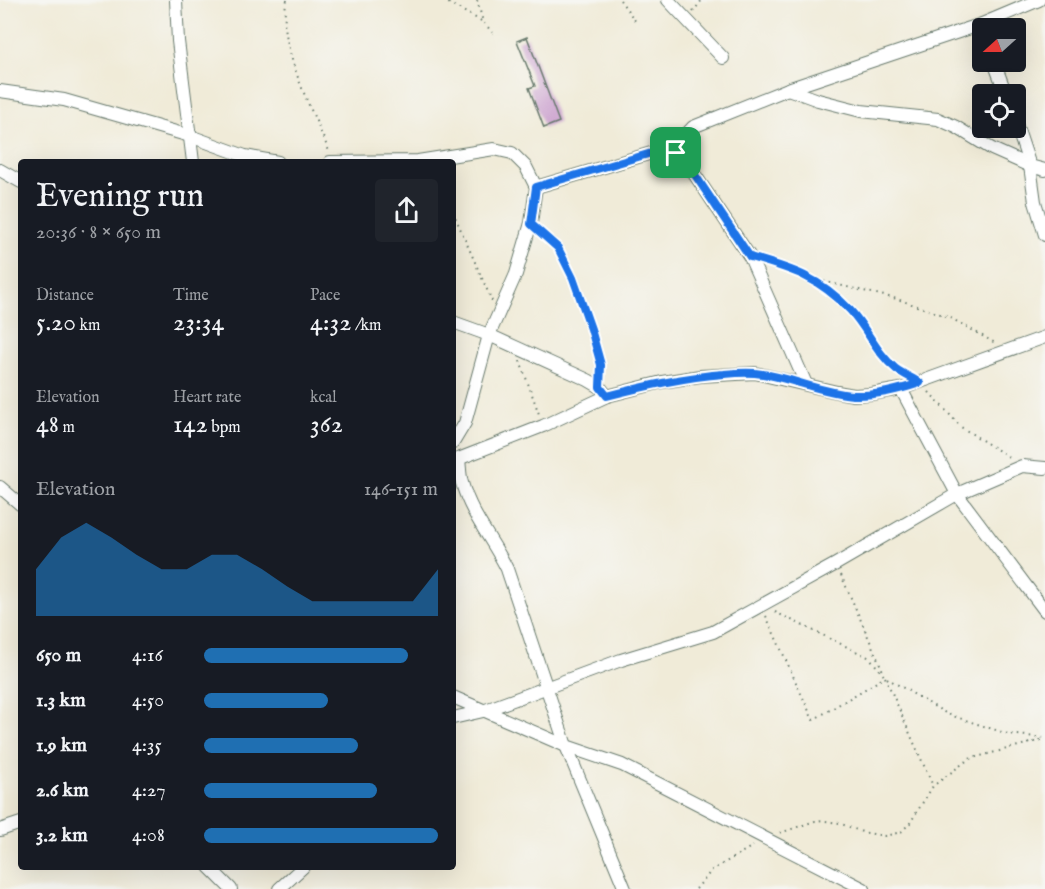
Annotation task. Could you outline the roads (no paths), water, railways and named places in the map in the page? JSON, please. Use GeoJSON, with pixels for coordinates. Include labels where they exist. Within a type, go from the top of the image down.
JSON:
{"type":"FeatureCollection","features":[{"type":"Feature","properties":{"kind":"street"},"geometry":{"type":"LineString","coordinates":[[176,0],[178,41],[193,159]]}},
{"type":"Feature","properties":{"kind":"street"},"geometry":{"type":"LineString","coordinates":[[668,0],[723,58]]}},
{"type":"Feature","properties":{"kind":"street"},"geometry":{"type":"LineString","coordinates":[[1000,18],[1039,0]]}},
{"type":"Feature","properties":{"kind":"street"},"geometry":{"type":"LineString","coordinates":[[676,153],[682,139],[693,127],[788,88],[972,29]]}},
{"type":"Feature","properties":{"kind":"street"},"geometry":{"type":"LineString","coordinates":[[788,88],[818,100],[861,111],[938,119],[992,149],[1045,170]]}},
{"type":"Feature","properties":{"kind":"street"},"geometry":{"type":"LineString","coordinates":[[0,91],[64,100],[190,136],[245,156],[262,159]]}},
{"type":"Feature","properties":{"kind":"street"},"geometry":{"type":"LineString","coordinates":[[1021,138],[1030,165],[1035,202],[1045,235]]}},
{"type":"Feature","properties":{"kind":"street"},"geometry":{"type":"LineString","coordinates":[[431,159],[494,149],[512,153],[526,167],[536,187],[531,224],[516,274],[489,335],[465,423],[456,438]]}},
{"type":"Feature","properties":{"kind":"street"},"geometry":{"type":"LineString","coordinates":[[536,187],[655,152],[676,153],[691,169],[750,257],[806,384]]}},
{"type":"Feature","properties":{"kind":"street"},"geometry":{"type":"LineString","coordinates":[[0,170],[18,180]]}},
{"type":"Feature","properties":{"kind":"street"},"geometry":{"type":"LineString","coordinates":[[456,323],[489,335],[603,391]]}},
{"type":"Feature","properties":{"kind":"street"},"geometry":{"type":"LineString","coordinates":[[625,889],[566,746],[507,569],[472,507],[462,484],[456,460],[543,426],[603,391],[662,382],[755,373],[854,395],[901,389],[1045,337]]}},
{"type":"Feature","properties":{"kind":"street"},"geometry":{"type":"LineString","coordinates":[[901,389],[957,494],[1045,611]]}},
{"type":"Feature","properties":{"kind":"street"},"geometry":{"type":"LineString","coordinates":[[456,717],[483,711],[621,660],[713,632],[957,494],[1022,466],[1045,468]]}},
{"type":"Feature","properties":{"kind":"street"},"geometry":{"type":"LineString","coordinates":[[0,487],[18,502]]}},
{"type":"Feature","properties":{"kind":"street"},"geometry":{"type":"LineString","coordinates":[[456,698],[566,746],[622,765],[864,889]]}},
{"type":"Feature","properties":{"kind":"street"},"geometry":{"type":"LineString","coordinates":[[0,830],[18,824]]}},
{"type":"Feature","properties":{"kind":"street"},"geometry":{"type":"LineString","coordinates":[[212,870],[231,889]]}},
{"type":"Feature","properties":{"kind":"street"},"geometry":{"type":"LineString","coordinates":[[279,889],[300,870]]}}]}
